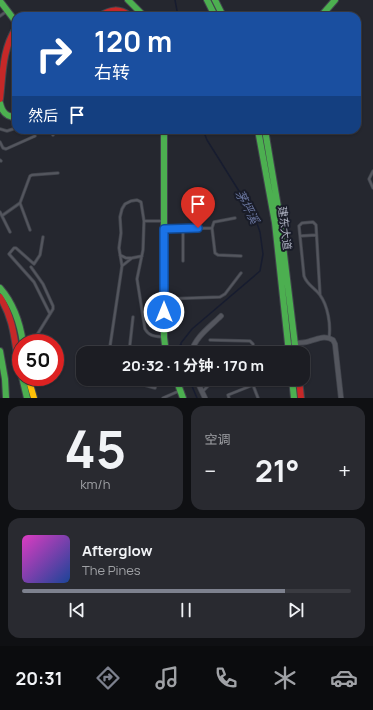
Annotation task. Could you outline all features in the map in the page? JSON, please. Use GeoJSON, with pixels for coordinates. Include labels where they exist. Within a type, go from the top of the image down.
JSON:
{"type":"FeatureCollection","features":[{"type":"Feature","properties":{"kind":"main road"},"geometry":{"type":"LineString","coordinates":[[128,0],[140,12]]}},
{"type":"Feature","properties":{"kind":"main road"},"geometry":{"type":"LineString","coordinates":[[207,0],[213,12]]}},
{"type":"Feature","properties":{"kind":"main road"},"geometry":{"type":"LineString","coordinates":[[215,0],[221,12]]}},
{"type":"Feature","properties":{"kind":"main road"},"geometry":{"type":"LineString","coordinates":[[325,12],[336,0]]}},
{"type":"Feature","properties":{"kind":"main road"},"geometry":{"type":"LineString","coordinates":[[0,1],[12,16]]}},
{"type":"Feature","properties":{"kind":"main road"},"geometry":{"type":"LineString","coordinates":[[109,12],[115,9],[124,12]]}},
{"type":"Feature","properties":{"kind":"main road"},"geometry":{"type":"LineString","coordinates":[[0,99],[2,61],[7,43],[12,35]]}},
{"type":"Feature","properties":{"kind":"main road"},"geometry":{"type":"LineString","coordinates":[[0,103],[1,109],[6,115],[12,117]]}},
{"type":"Feature","properties":{"kind":"main road"},"geometry":{"type":"LineString","coordinates":[[164,134],[164,337],[165,346]]}},
{"type":"Feature","properties":{"kind":"main road","name":"建东大道"},"geometry":{"type":"LineString","coordinates":[[259,134],[275,223],[288,344]]}},
{"type":"Feature","properties":{"kind":"main road","name":"建东大道"},"geometry":{"type":"LineString","coordinates":[[266,134],[273,167],[281,222],[295,346]]}},
{"type":"Feature","properties":{"kind":"main road"},"geometry":{"type":"LineString","coordinates":[[0,288],[12,302],[16,310],[20,320],[22,334]]}},
{"type":"Feature","properties":{"kind":"main road"},"geometry":{"type":"LineString","coordinates":[[0,297],[6,305],[13,322],[15,334]]}},
{"type":"Feature","properties":{"kind":"main road"},"geometry":{"type":"LineString","coordinates":[[0,351],[5,379],[6,398]]}},
{"type":"Feature","properties":{"kind":"main road"},"geometry":{"type":"LineString","coordinates":[[24,386],[27,398]]}},
{"type":"Feature","properties":{"kind":"main road"},"geometry":{"type":"LineString","coordinates":[[31,386],[34,398]]}},
{"type":"Feature","properties":{"kind":"main road"},"geometry":{"type":"LineString","coordinates":[[179,386],[183,398]]}},
{"type":"Feature","properties":{"kind":"main road"},"geometry":{"type":"LineString","coordinates":[[293,386],[294,398]]}},
{"type":"Feature","properties":{"kind":"main road"},"geometry":{"type":"LineString","coordinates":[[300,386],[301,398]]}},
{"type":"Feature","properties":{"kind":"street"},"geometry":{"type":"LineString","coordinates":[[193,346],[199,337],[221,316]]}},
{"type":"Feature","properties":{"kind":"street"},"geometry":{"type":"LineString","coordinates":[[288,344],[312,341],[321,337],[333,340],[335,344],[341,398]]}},
{"type":"Feature","properties":{"kind":"street"},"geometry":{"type":"LineString","coordinates":[[200,386],[205,398]]}},
{"type":"Feature","properties":{"kind":"lane"},"geometry":{"type":"LineString","coordinates":[[0,16],[8,10]]}},
{"type":"Feature","properties":{"kind":"lane"},"geometry":{"type":"LineString","coordinates":[[0,129],[7,131],[12,129]]}},
{"type":"Feature","properties":{"kind":"lane"},"geometry":{"type":"LineString","coordinates":[[0,142],[3,148],[6,149],[35,136]]}},
{"type":"Feature","properties":{"kind":"lane"},"geometry":{"type":"LineString","coordinates":[[373,171],[369,179],[373,188]]}},
{"type":"Feature","properties":{"kind":"lane"},"geometry":{"type":"LineString","coordinates":[[2,216],[20,203],[30,176],[58,173]]}},
{"type":"Feature","properties":{"kind":"lane"},"geometry":{"type":"LineString","coordinates":[[109,346],[122,266],[120,255],[120,217],[125,204],[137,200],[141,202],[144,221],[142,256],[137,279],[145,329],[148,334],[164,337]]}},
{"type":"Feature","properties":{"kind":"lane"},"geometry":{"type":"LineString","coordinates":[[20,203],[30,230]]}},
{"type":"Feature","properties":{"kind":"lane"},"geometry":{"type":"LineString","coordinates":[[0,212],[10,232]]}},
{"type":"Feature","properties":{"kind":"lane"},"geometry":{"type":"LineString","coordinates":[[235,218],[214,222],[212,228],[215,253],[218,255],[241,256]]}},
{"type":"Feature","properties":{"kind":"lane"},"geometry":{"type":"LineString","coordinates":[[144,221],[164,221]]}},
{"type":"Feature","properties":{"kind":"lane"},"geometry":{"type":"LineString","coordinates":[[320,294],[308,283],[304,276],[299,226],[302,223],[315,223],[320,294],[326,310],[330,330],[329,338]]}},
{"type":"Feature","properties":{"kind":"lane"},"geometry":{"type":"LineString","coordinates":[[183,228],[183,261]]}},
{"type":"Feature","properties":{"kind":"lane"},"geometry":{"type":"LineString","coordinates":[[164,229],[212,228]]}},
{"type":"Feature","properties":{"kind":"lane"},"geometry":{"type":"LineString","coordinates":[[300,236],[316,235]]}},
{"type":"Feature","properties":{"kind":"lane"},"geometry":{"type":"LineString","coordinates":[[26,272],[40,255],[44,237]]}},
{"type":"Feature","properties":{"kind":"lane"},"geometry":{"type":"LineString","coordinates":[[34,264],[16,248],[14,248],[9,254],[26,272],[39,290],[50,314]]}},
{"type":"Feature","properties":{"kind":"lane"},"geometry":{"type":"LineString","coordinates":[[120,255],[126,258],[142,256]]}},
{"type":"Feature","properties":{"kind":"lane"},"geometry":{"type":"LineString","coordinates":[[122,266],[132,258]]}},
{"type":"Feature","properties":{"kind":"lane"},"geometry":{"type":"LineString","coordinates":[[31,267],[43,284],[53,304],[53,309],[38,334]]}},
{"type":"Feature","properties":{"kind":"lane"},"geometry":{"type":"LineString","coordinates":[[164,299],[220,297],[225,294],[240,273]]}},
{"type":"Feature","properties":{"kind":"lane"},"geometry":{"type":"LineString","coordinates":[[129,346],[133,317]]}},
{"type":"Feature","properties":{"kind":"lane"},"geometry":{"type":"LineString","coordinates":[[210,340],[250,341],[253,346]]}},
{"type":"Feature","properties":{"kind":"lane"},"geometry":{"type":"LineString","coordinates":[[229,398],[228,395],[253,385],[258,398]]}},
{"type":"Feature","properties":{"kind":"lane"},"geometry":{"type":"LineString","coordinates":[[202,391],[208,386]]}},
{"type":"Feature","properties":{"kind":"lane"},"geometry":{"type":"LineString","coordinates":[[163,398],[180,390]]}},
{"type":"Feature","properties":{"kind":"waterway","name":"茅坪溪"},"geometry":{"type":"LineString","coordinates":[[175,0],[177,12]]}},
{"type":"Feature","properties":{"kind":"waterway","name":"茅坪溪"},"geometry":{"type":"LineString","coordinates":[[181,346],[181,343],[192,329],[260,271],[263,254],[260,232],[254,215],[205,134]]}},
{"type":"Feature","properties":{"kind":"waterway","name":"茅坪溪"},"geometry":{"type":"LineString","coordinates":[[192,386],[197,398]]}},
{"type":"Feature","properties":{"kind":"traffic: fast"},"geometry":{"type":"LineString","coordinates":[[128,0],[140,12]]}},
{"type":"Feature","properties":{"kind":"traffic: fast"},"geometry":{"type":"LineString","coordinates":[[207,0],[213,12]]}},
{"type":"Feature","properties":{"kind":"traffic: fast"},"geometry":{"type":"LineString","coordinates":[[215,0],[221,12]]}},
{"type":"Feature","properties":{"kind":"traffic: fast"},"geometry":{"type":"LineString","coordinates":[[324,12],[335,0]]}},
{"type":"Feature","properties":{"kind":"traffic: fast"},"geometry":{"type":"LineString","coordinates":[[0,1],[12,17]]}},
{"type":"Feature","properties":{"kind":"traffic: fast"},"geometry":{"type":"LineString","coordinates":[[0,103],[5,113],[12,116]]}},
{"type":"Feature","properties":{"kind":"traffic: fast"},"geometry":{"type":"LineString","coordinates":[[164,134],[165,346]]}},
{"type":"Feature","properties":{"kind":"traffic: fast"},"geometry":{"type":"LineString","coordinates":[[259,134],[275,223],[288,346]]}},
{"type":"Feature","properties":{"kind":"traffic: fast"},"geometry":{"type":"LineString","coordinates":[[266,134],[279,213],[295,346]]}},
{"type":"Feature","properties":{"kind":"traffic: fast"},"geometry":{"type":"LineString","coordinates":[[0,288],[13,307],[21,334]]}},
{"type":"Feature","properties":{"kind":"traffic: fast"},"geometry":{"type":"LineString","coordinates":[[0,351],[5,379],[6,398]]}},
{"type":"Feature","properties":{"kind":"traffic: fast"},"geometry":{"type":"LineString","coordinates":[[24,386],[27,398]]}},
{"type":"Feature","properties":{"kind":"traffic: fast"},"geometry":{"type":"LineString","coordinates":[[179,386],[183,398]]}},
{"type":"Feature","properties":{"kind":"traffic: fast"},"geometry":{"type":"LineString","coordinates":[[293,386],[294,398]]}},
{"type":"Feature","properties":{"kind":"traffic: slow"},"geometry":{"type":"LineString","coordinates":[[31,386],[34,398]]}},
{"type":"Feature","properties":{"kind":"traffic: jam"},"geometry":{"type":"LineString","coordinates":[[108,12],[115,10],[122,12]]}},
{"type":"Feature","properties":{"kind":"traffic: jam"},"geometry":{"type":"LineString","coordinates":[[0,99],[6,54],[12,34]]}},
{"type":"Feature","properties":{"kind":"traffic: jam"},"geometry":{"type":"LineString","coordinates":[[0,297],[9,316],[14,334]]}},
{"type":"Feature","properties":{"kind":"traffic: jam"},"geometry":{"type":"LineString","coordinates":[[300,386],[301,398]]}},
{"type":"Feature","properties":{"kind":"route"},"geometry":{"type":"LineString","coordinates":[[164,312],[164,229],[198,228]]}}]}
